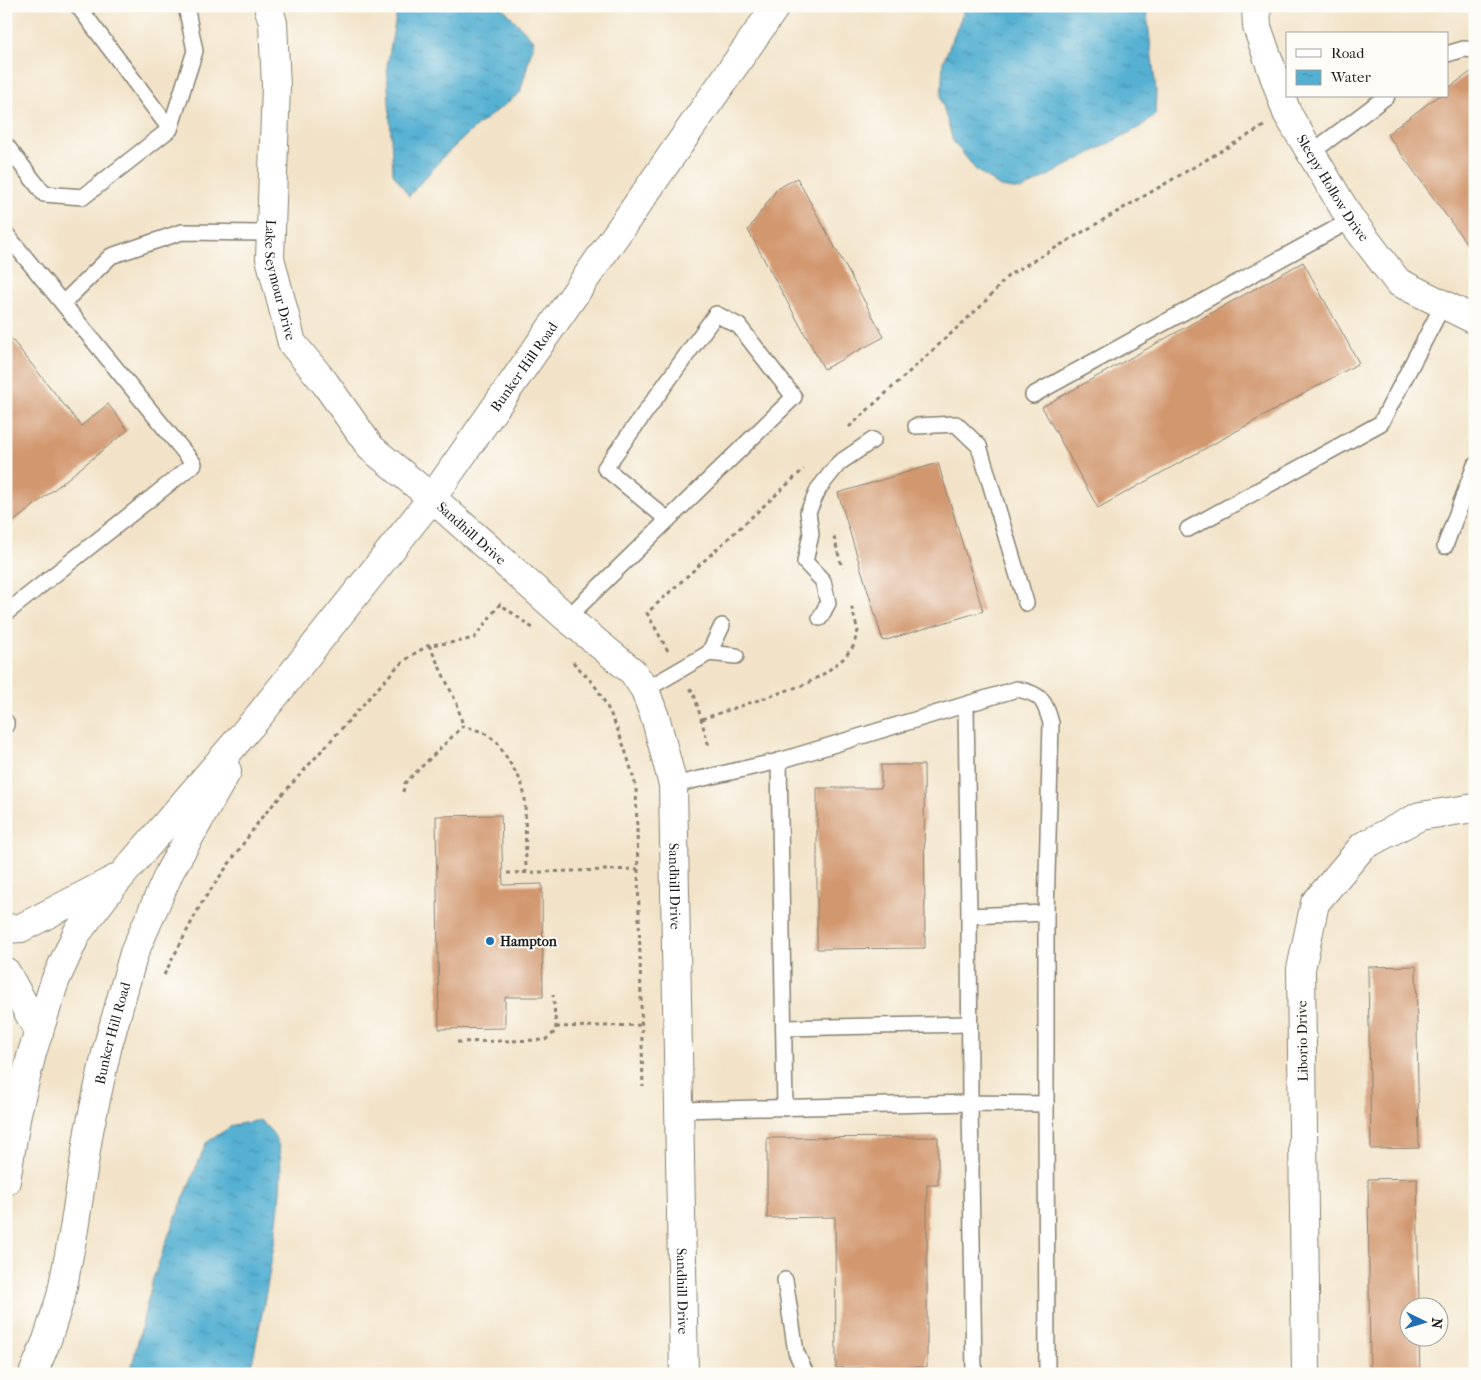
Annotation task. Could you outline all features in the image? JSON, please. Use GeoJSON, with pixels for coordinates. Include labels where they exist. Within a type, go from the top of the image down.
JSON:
{"type":"FeatureCollection","features":[{"type":"Feature","properties":{"kind":"street","name":"Lake Seymour Drive"},"geometry":{"type":"LineString","coordinates":[[268,6],[273,23],[276,86],[270,258],[292,343],[325,383],[371,448],[432,498]]}},
{"type":"Feature","properties":{"kind":"street","name":"Bunker Hill Road"},"geometry":{"type":"LineString","coordinates":[[6,1181],[17,1113],[32,1053],[55,980],[77,933],[121,876],[258,716],[432,498],[776,6]]}},
{"type":"Feature","properties":{"kind":"street","name":"Sleepy Hollow Drive"},"geometry":{"type":"LineString","coordinates":[[1256,6],[1257,27],[1287,113],[1351,220],[1398,282],[1475,320]]}},
{"type":"Feature","properties":{"kind":"street","name":"Sandhill Drive"},"geometry":{"type":"LineString","coordinates":[[432,498],[567,618],[633,672],[645,690],[656,720],[673,785],[684,1374]]}},
{"type":"Feature","properties":{"kind":"street","name":"Bunker Hill Road"},"geometry":{"type":"LineString","coordinates":[[33,1374],[47,1340],[61,1296],[74,1229],[89,1131],[107,1049],[134,953],[170,871],[258,716]]}},
{"type":"Feature","properties":{"kind":"street","name":"Liborio Drive"},"geometry":{"type":"LineString","coordinates":[[1306,1374],[1301,969],[1315,903],[1363,846],[1420,816],[1475,808]]}},
{"type":"Feature","properties":{"kind":"street"},"geometry":{"type":"LineString","coordinates":[[6,929],[21,928],[121,876]]}},
{"type":"Feature","properties":{"kind":"street"},"geometry":{"type":"LineString","coordinates":[[6,972],[39,1032]]}},
{"type":"Feature","properties":{"kind":"lane"},"geometry":{"type":"LineString","coordinates":[[78,6],[170,129]]}},
{"type":"Feature","properties":{"kind":"lane"},"geometry":{"type":"LineString","coordinates":[[6,145],[44,194],[83,197],[170,129],[195,51],[186,6]]}},
{"type":"Feature","properties":{"kind":"lane"},"geometry":{"type":"LineString","coordinates":[[1448,54],[1464,49],[1475,50]]}},
{"type":"Feature","properties":{"kind":"lane"},"geometry":{"type":"LineString","coordinates":[[1311,153],[1384,98]]}},
{"type":"Feature","properties":{"kind":"lane"},"geometry":{"type":"LineString","coordinates":[[1033,395],[1351,220]]}},
{"type":"Feature","properties":{"kind":"lane"},"geometry":{"type":"LineString","coordinates":[[63,303],[111,256],[182,232],[270,233]]}},
{"type":"Feature","properties":{"kind":"lane"},"geometry":{"type":"LineString","coordinates":[[6,234],[194,464],[6,613]]}},
{"type":"Feature","properties":{"kind":"lane"},"geometry":{"type":"LineString","coordinates":[[1188,529],[1381,423],[1443,305]]}},
{"type":"Feature","properties":{"kind":"lane"},"geometry":{"type":"LineString","coordinates":[[567,618],[668,520],[794,397],[739,326],[716,314],[605,468],[668,520]]}},
{"type":"Feature","properties":{"kind":"lane"},"geometry":{"type":"LineString","coordinates":[[916,426],[956,424],[979,446],[1026,603]]}},
{"type":"Feature","properties":{"kind":"lane"},"geometry":{"type":"LineString","coordinates":[[820,618],[828,603],[823,581],[805,562],[811,534],[808,512],[819,488],[839,464],[873,440]]}},
{"type":"Feature","properties":{"kind":"lane"},"geometry":{"type":"LineString","coordinates":[[1445,546],[1475,465]]}},
{"type":"Feature","properties":{"kind":"lane"},"geometry":{"type":"LineString","coordinates":[[645,690],[709,653],[722,626]]}},
{"type":"Feature","properties":{"kind":"lane"},"geometry":{"type":"LineString","coordinates":[[709,653],[736,656]]}},
{"type":"Feature","properties":{"kind":"lane"},"geometry":{"type":"LineString","coordinates":[[673,785],[779,761],[1017,689],[1034,693],[1046,706],[1051,723],[1046,913],[1047,1374]]}},
{"type":"Feature","properties":{"kind":"lane"},"geometry":{"type":"LineString","coordinates":[[966,704],[974,1374]]}},
{"type":"Feature","properties":{"kind":"lane"},"geometry":{"type":"LineString","coordinates":[[779,761],[785,1108]]}},
{"type":"Feature","properties":{"kind":"lane"},"geometry":{"type":"LineString","coordinates":[[969,916],[1046,913]]}},
{"type":"Feature","properties":{"kind":"lane"},"geometry":{"type":"LineString","coordinates":[[784,1028],[969,1024]]}},
{"type":"Feature","properties":{"kind":"lane"},"geometry":{"type":"LineString","coordinates":[[679,1110],[970,1103],[1046,1104]]}},
{"type":"Feature","properties":{"kind":"lane"},"geometry":{"type":"LineString","coordinates":[[785,1280],[796,1352],[806,1374]]}},
{"type":"Feature","properties":{"kind":"path"},"geometry":{"type":"LineString","coordinates":[[843,433],[981,306],[1009,275],[1287,113]]}},
{"type":"Feature","properties":{"kind":"path"},"geometry":{"type":"LineString","coordinates":[[709,747],[694,694],[678,671],[647,613],[807,466]]}},
{"type":"Feature","properties":{"kind":"path"},"geometry":{"type":"LineString","coordinates":[[164,975],[202,902],[262,817],[389,675],[412,655],[429,645],[474,638],[500,604],[538,632]]}},
{"type":"Feature","properties":{"kind":"path"},"geometry":{"type":"LineString","coordinates":[[429,645],[457,704],[463,726]]}},
{"type":"Feature","properties":{"kind":"path"},"geometry":{"type":"LineString","coordinates":[[566,656],[596,688],[614,722],[625,749],[636,787],[643,1086]]}},
{"type":"Feature","properties":{"kind":"path"},"geometry":{"type":"LineString","coordinates":[[403,792],[405,783],[463,726]]}},
{"type":"Feature","properties":{"kind":"path"},"geometry":{"type":"LineString","coordinates":[[463,726],[483,732],[497,742],[521,781],[525,797],[526,872]]}},
{"type":"Feature","properties":{"kind":"path"},"geometry":{"type":"LineString","coordinates":[[507,873],[638,869]]}},
{"type":"Feature","properties":{"kind":"path"},"geometry":{"type":"LineString","coordinates":[[458,1042],[545,1040],[555,1032],[556,1027],[553,995]]}},
{"type":"Feature","properties":{"kind":"path"},"geometry":{"type":"LineString","coordinates":[[556,1027],[642,1025]]}},
{"type":"Feature","properties":{"kind":"water"},"geometry":{"type":"Polygon","coordinates":[[[398,6],[501,6],[534,41],[520,93],[478,125],[443,157],[409,196],[393,173],[387,66],[398,6]]]}},
{"type":"Feature","properties":{"kind":"water"},"geometry":{"type":"Polygon","coordinates":[[[966,6],[1146,6],[1156,91],[1155,115],[1140,127],[1021,190],[1000,187],[976,170],[953,141],[941,99],[943,62],[966,6]]]}},
{"type":"Feature","properties":{"kind":"water"},"geometry":{"type":"Polygon","coordinates":[[[260,1120],[275,1137],[280,1154],[281,1181],[273,1251],[250,1374],[130,1374],[153,1279],[206,1143],[233,1125],[260,1120]]]}},
{"type":"Feature","properties":{"kind":"building"},"geometry":{"type":"Polygon","coordinates":[[[1475,69],[1475,249],[1472,251],[1387,134],[1435,98],[1448,98],[1448,88],[1475,69]]]}},
{"type":"Feature","properties":{"kind":"building"},"geometry":{"type":"Polygon","coordinates":[[[797,178],[884,337],[824,369],[748,230],[777,189],[797,178]]]}},
{"type":"Feature","properties":{"kind":"building"},"geometry":{"type":"Polygon","coordinates":[[[1303,262],[1359,363],[1098,508],[1042,407],[1303,262]]]}},
{"type":"Feature","properties":{"kind":"building"},"geometry":{"type":"Polygon","coordinates":[[[6,332],[81,426],[108,404],[128,430],[6,528],[6,332]]]}},
{"type":"Feature","properties":{"kind":"building"},"geometry":{"type":"Polygon","coordinates":[[[938,463],[983,611],[883,641],[838,493],[938,463]]]}},
{"type":"Feature","properties":{"kind":"building"},"geometry":{"type":"Polygon","coordinates":[[[881,765],[924,765],[925,948],[817,949],[817,788],[881,788],[881,765]]]}},
{"type":"Feature","properties":{"kind":"building","name":"Hampton"},"geometry":{"type":"Polygon","coordinates":[[[501,815],[503,885],[542,884],[543,997],[505,997],[505,1028],[439,1029],[436,816],[501,815]]]}},
{"type":"Feature","properties":{"kind":"building"},"geometry":{"type":"Polygon","coordinates":[[[1416,966],[1419,1148],[1371,1149],[1368,967],[1416,966]]]}},
{"type":"Feature","properties":{"kind":"building"},"geometry":{"type":"Polygon","coordinates":[[[938,1137],[938,1185],[927,1185],[927,1367],[836,1368],[835,1217],[767,1218],[767,1138],[938,1137]]]}},
{"type":"Feature","properties":{"kind":"building"},"geometry":{"type":"Polygon","coordinates":[[[1417,1178],[1419,1298],[1398,1298],[1398,1348],[1419,1348],[1420,1374],[1370,1374],[1368,1179],[1417,1178]]]}},
{"type":"Feature","properties":{"kind":"place","name":"Hampton"},"geometry":{"type":"Point","coordinates":[490,941]}}]}
